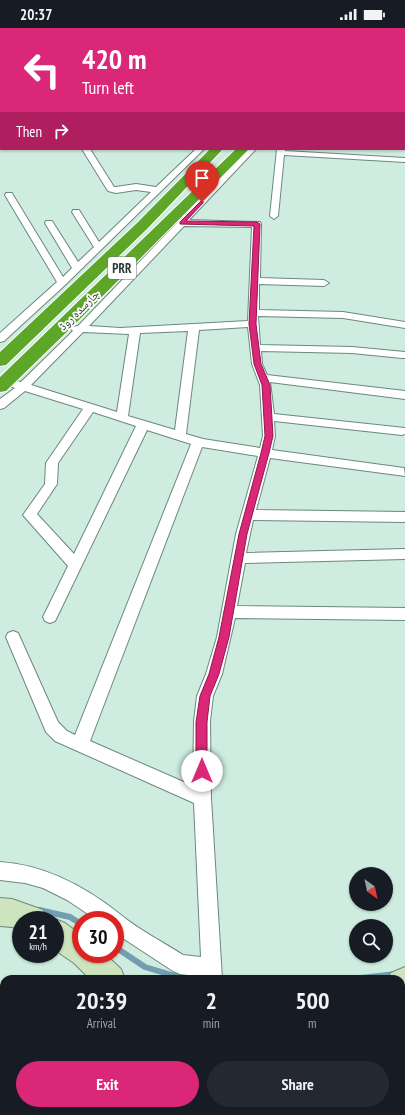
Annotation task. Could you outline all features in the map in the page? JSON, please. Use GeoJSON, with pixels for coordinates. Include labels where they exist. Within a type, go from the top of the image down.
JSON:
{"type":"FeatureCollection","features":[{"type":"Feature","properties":{"kind":"highway","name":"چارسدہ روڈ"},"geometry":{"type":"LineString","coordinates":[[0,361],[125,242],[216,150]]}},
{"type":"Feature","properties":{"kind":"highway","name":"چارسدہ روڈ"},"geometry":{"type":"LineString","coordinates":[[3,384],[242,150]]}},
{"type":"Feature","properties":{"kind":"highway"},"geometry":{"type":"LineString","coordinates":[[125,242],[144,247]]}},
{"type":"Feature","properties":{"kind":"street"},"geometry":{"type":"LineString","coordinates":[[87,150],[111,189],[116,190],[136,187],[156,190]]}},
{"type":"Feature","properties":{"kind":"street"},"geometry":{"type":"LineString","coordinates":[[0,339],[62,283],[156,190],[199,150]]}},
{"type":"Feature","properties":{"kind":"street"},"geometry":{"type":"LineString","coordinates":[[0,405],[23,387],[251,150]]}},
{"type":"Feature","properties":{"kind":"street"},"geometry":{"type":"LineString","coordinates":[[400,150],[405,170]]}},
{"type":"Feature","properties":{"kind":"street"},"geometry":{"type":"LineString","coordinates":[[274,216],[281,151],[403,160]]}},
{"type":"Feature","properties":{"kind":"street"},"geometry":{"type":"LineString","coordinates":[[10,195],[62,283]]}},
{"type":"Feature","properties":{"kind":"street"},"geometry":{"type":"LineString","coordinates":[[76,212],[98,248]]}},
{"type":"Feature","properties":{"kind":"street"},"geometry":{"type":"LineString","coordinates":[[48,222],[77,268]]}},
{"type":"Feature","properties":{"kind":"street"},"geometry":{"type":"LineString","coordinates":[[124,928],[180,964],[211,975],[202,798],[202,722],[204,703],[224,637],[238,558],[269,436],[266,385],[257,364],[253,318],[257,224],[182,223]]}},
{"type":"Feature","properties":{"kind":"street"},"geometry":{"type":"LineString","coordinates":[[255,281],[324,283]]}},
{"type":"Feature","properties":{"kind":"street"},"geometry":{"type":"LineString","coordinates":[[61,328],[135,331],[194,327],[253,318],[343,315],[405,325]]}},
{"type":"Feature","properties":{"kind":"street"},"geometry":{"type":"LineString","coordinates":[[180,436],[194,327]]}},
{"type":"Feature","properties":{"kind":"street"},"geometry":{"type":"LineString","coordinates":[[122,418],[135,331]]}},
{"type":"Feature","properties":{"kind":"street"},"geometry":{"type":"LineString","coordinates":[[255,348],[352,350],[402,355]]}},
{"type":"Feature","properties":{"kind":"street"},"geometry":{"type":"LineString","coordinates":[[263,378],[405,395]]}},
{"type":"Feature","properties":{"kind":"street"},"geometry":{"type":"LineString","coordinates":[[3,384],[23,387],[198,442],[265,453],[404,472]]}},
{"type":"Feature","properties":{"kind":"street"},"geometry":{"type":"LineString","coordinates":[[75,565],[30,515],[51,484],[52,463],[90,408]]}},
{"type":"Feature","properties":{"kind":"street"},"geometry":{"type":"LineString","coordinates":[[268,417],[402,431]]}},
{"type":"Feature","properties":{"kind":"street"},"geometry":{"type":"LineString","coordinates":[[50,617],[143,425]]}},
{"type":"Feature","properties":{"kind":"street"},"geometry":{"type":"LineString","coordinates":[[80,744],[198,442]]}},
{"type":"Feature","properties":{"kind":"street"},"geometry":{"type":"LineString","coordinates":[[248,515],[405,517]]}},
{"type":"Feature","properties":{"kind":"street"},"geometry":{"type":"LineString","coordinates":[[238,558],[405,554]]}},
{"type":"Feature","properties":{"kind":"street"},"geometry":{"type":"LineString","coordinates":[[228,612],[405,614]]}},
{"type":"Feature","properties":{"kind":"street"},"geometry":{"type":"LineString","coordinates":[[13,637],[52,727],[61,736],[202,798]]}},
{"type":"Feature","properties":{"kind":"street"},"geometry":{"type":"LineString","coordinates":[[0,871],[14,872],[49,881],[99,911]]}},
{"type":"Feature","properties":{"kind":"street"},"geometry":{"type":"LineString","coordinates":[[0,912],[12,913]]}},
{"type":"Feature","properties":{"kind":"street"},"geometry":{"type":"LineString","coordinates":[[94,963],[107,975]]}},
{"type":"Feature","properties":{"kind":"waterway"},"geometry":{"type":"LineString","coordinates":[[39,910],[72,918]]}},
{"type":"Feature","properties":{"kind":"waterway"},"geometry":{"type":"LineString","coordinates":[[124,953],[145,967],[172,975]]}},
{"type":"Feature","properties":{"kind":"waterway"},"geometry":{"type":"LineString","coordinates":[[387,975],[405,973]]}},
{"type":"Feature","properties":{"kind":"route"},"geometry":{"type":"LineString","coordinates":[[202,202],[182,223],[257,224],[253,324],[257,364],[266,385],[269,436],[243,534],[224,637],[214,674],[205,696],[202,722],[202,771]]}}]}
